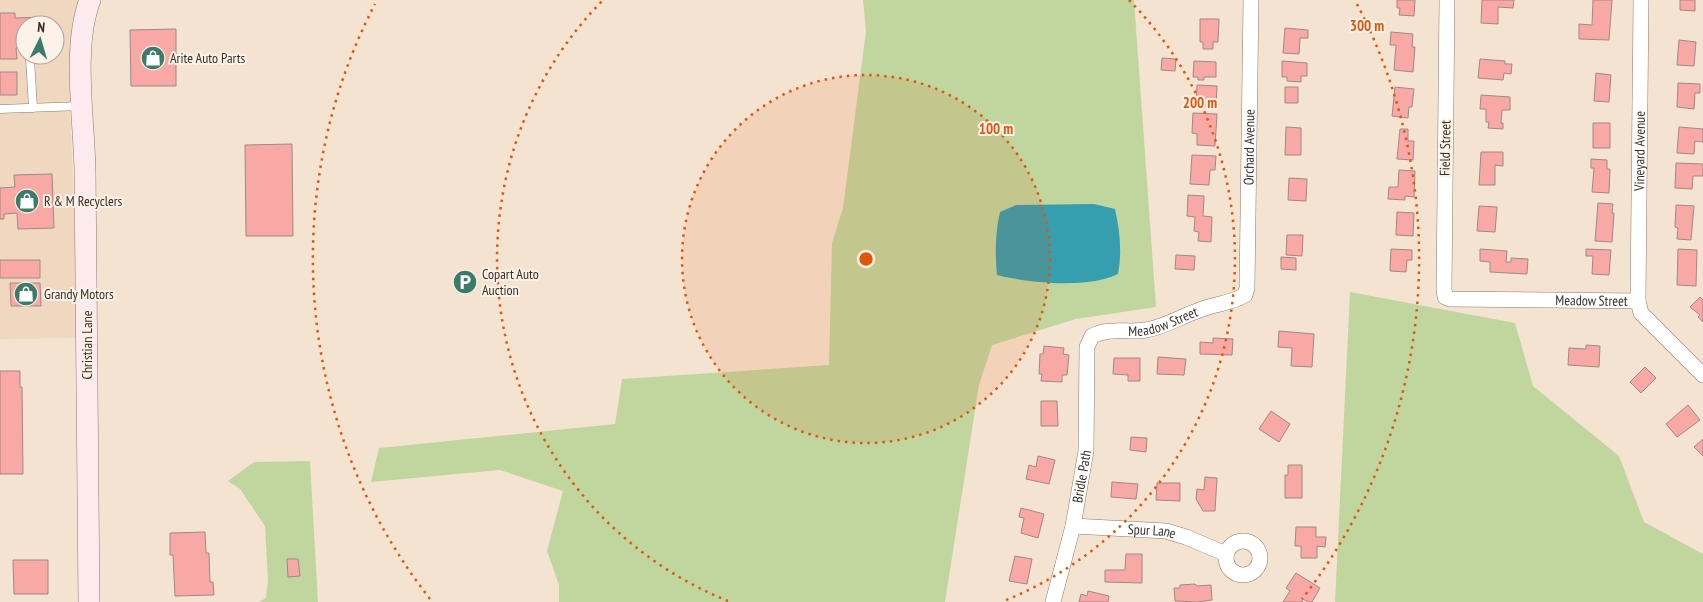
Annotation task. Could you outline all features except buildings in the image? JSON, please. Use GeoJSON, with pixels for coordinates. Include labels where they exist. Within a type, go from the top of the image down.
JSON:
{"type":"FeatureCollection","features":[{"type":"Feature","properties":{"kind":"main road","name":"Christian Lane"},"geometry":{"type":"LineString","coordinates":[[89,602],[85,167],[81,63],[82,32],[90,0]]}},
{"type":"Feature","properties":{"kind":"street","name":"Orchard Avenue"},"geometry":{"type":"LineString","coordinates":[[1245,296],[1251,0]]}},
{"type":"Feature","properties":{"kind":"street","name":"Field Street"},"geometry":{"type":"LineString","coordinates":[[1445,296],[1447,0]]}},
{"type":"Feature","properties":{"kind":"street","name":"Vineyard Avenue"},"geometry":{"type":"LineString","coordinates":[[1638,302],[1641,0]]}},
{"type":"Feature","properties":{"kind":"street","name":"Meadow Street"},"geometry":{"type":"LineString","coordinates":[[1087,348],[1092,336],[1103,331],[1145,330],[1172,322],[1219,303],[1237,300],[1245,296]]}},
{"type":"Feature","properties":{"kind":"street","name":"Meadow Street"},"geometry":{"type":"LineString","coordinates":[[1445,296],[1450,299],[1638,302],[1641,313],[1703,376]]}},
{"type":"Feature","properties":{"kind":"street","name":"Bridle Path"},"geometry":{"type":"LineString","coordinates":[[1053,602],[1073,526],[1086,451],[1087,348]]}},
{"type":"Feature","properties":{"kind":"street","name":"Spur Lane"},"geometry":{"type":"LineString","coordinates":[[1073,526],[1166,531],[1186,536],[1226,554]]}},
{"type":"Feature","properties":{"kind":"lane"},"geometry":{"type":"LineString","coordinates":[[30,65],[33,108]]}},
{"type":"Feature","properties":{"kind":"lane"},"geometry":{"type":"LineString","coordinates":[[0,109],[83,106]]}},
{"type":"Feature","properties":{"kind":"shaded area"},"geometry":{"type":"Polygon","coordinates":[[[0,0],[80,0],[70,109],[79,338],[0,339],[0,0]]]}},
{"type":"Feature","properties":{"kind":"green space"},"geometry":{"type":"Polygon","coordinates":[[[863,0],[1134,0],[1156,307],[1076,319],[992,345],[979,385],[945,602],[559,602],[559,585],[547,551],[563,491],[500,470],[371,482],[379,448],[615,424],[622,379],[829,365],[832,243],[843,208],[866,31],[863,0]]]}},
{"type":"Feature","properties":{"kind":"green space"},"geometry":{"type":"Polygon","coordinates":[[[1350,292],[1515,323],[1533,386],[1619,456],[1644,522],[1703,554],[1703,602],[1335,602],[1350,292]]]}},
{"type":"Feature","properties":{"kind":"green space"},"geometry":{"type":"Polygon","coordinates":[[[310,461],[318,602],[259,602],[266,598],[268,580],[265,526],[240,489],[228,481],[254,462],[310,461]]]}},
{"type":"Feature","properties":{"kind":"water"},"geometry":{"type":"Polygon","coordinates":[[[1094,204],[1115,209],[1120,242],[1118,274],[1106,279],[1075,283],[1041,282],[997,275],[996,243],[1000,212],[1016,205],[1094,204]]]}},
{"type":"Feature","properties":{"kind":"place","name":"Arite Auto Parts"},"geometry":{"type":"Point","coordinates":[153,58]}},
{"type":"Feature","properties":{"kind":"place","name":"R & M Recyclers"},"geometry":{"type":"Point","coordinates":[27,201]}},
{"type":"Feature","properties":{"kind":"place","name":"Copart Auto Auction"},"geometry":{"type":"Point","coordinates":[465,282]}},
{"type":"Feature","properties":{"kind":"place","name":"Grandy Motors"},"geometry":{"type":"Point","coordinates":[26,294]}}]}
